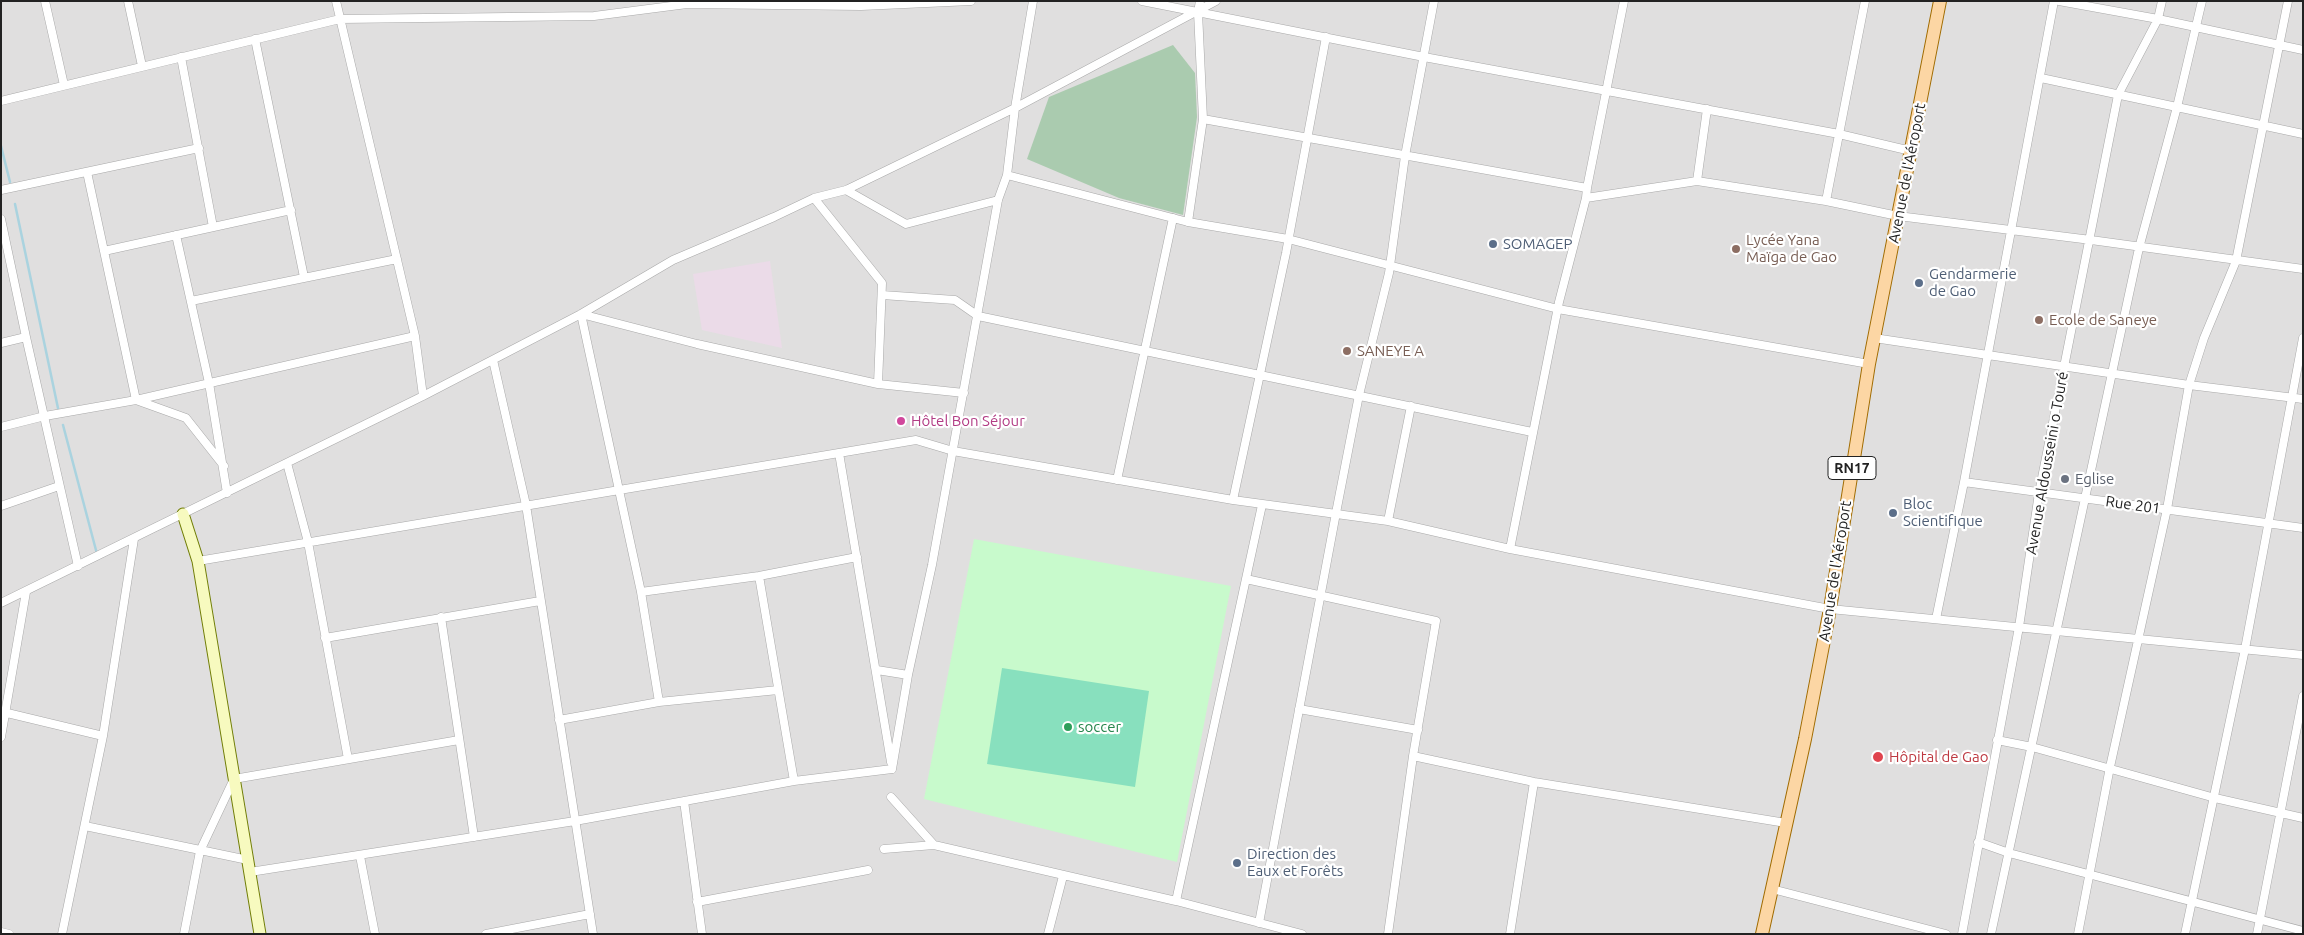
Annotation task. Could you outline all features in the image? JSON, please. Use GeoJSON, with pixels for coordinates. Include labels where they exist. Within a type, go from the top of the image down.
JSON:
{"type":"FeatureCollection","features":[{"type":"Feature","properties":{"kind":"main road","name":"Avenue de l'Aéroport"},"geometry":{"type":"LineString","coordinates":[[1762,934],[1805,739],[1830,609],[1869,364],[1940,1]]}},
{"type":"Feature","properties":{"kind":"street"},"geometry":{"type":"LineString","coordinates":[[45,1],[64,85]]}},
{"type":"Feature","properties":{"kind":"street"},"geometry":{"type":"LineString","coordinates":[[128,1],[142,66]]}},
{"type":"Feature","properties":{"kind":"street"},"geometry":{"type":"LineString","coordinates":[[336,1],[415,336],[423,396]]}},
{"type":"Feature","properties":{"kind":"street"},"geometry":{"type":"LineString","coordinates":[[1,100],[340,19],[594,16],[687,4],[861,6],[971,1]]}},
{"type":"Feature","properties":{"kind":"street"},"geometry":{"type":"LineString","coordinates":[[892,769],[908,675],[932,565],[998,200],[1007,175],[1015,108],[1033,1]]}},
{"type":"Feature","properties":{"kind":"street"},"geometry":{"type":"LineString","coordinates":[[1142,1],[1424,57],[1839,134],[1911,151]]}},
{"type":"Feature","properties":{"kind":"street"},"geometry":{"type":"LineString","coordinates":[[1188,222],[1203,119],[1198,12],[1200,1]]}},
{"type":"Feature","properties":{"kind":"street"},"geometry":{"type":"LineString","coordinates":[[1,603],[423,396],[581,314],[673,260],[814,198],[846,190],[1015,108],[1216,1]]}},
{"type":"Feature","properties":{"kind":"street"},"geometry":{"type":"LineString","coordinates":[[1259,923],[1359,395],[1389,267],[1405,156],[1434,1]]}},
{"type":"Feature","properties":{"kind":"street"},"geometry":{"type":"LineString","coordinates":[[1510,549],[1558,309],[1586,198],[1624,1]]}},
{"type":"Feature","properties":{"kind":"street"},"geometry":{"type":"LineString","coordinates":[[1826,201],[1865,1]]}},
{"type":"Feature","properties":{"kind":"street"},"geometry":{"type":"LineString","coordinates":[[1936,619],[1964,482],[2054,1]]}},
{"type":"Feature","properties":{"kind":"street"},"geometry":{"type":"LineString","coordinates":[[2059,1],[2158,19],[2303,50]]}},
{"type":"Feature","properties":{"kind":"street","name":"Avenue Aldousseini o Touré"},"geometry":{"type":"LineString","coordinates":[[1962,934],[2019,627],[2039,493],[2091,240],[2118,95],[2158,19],[2162,1]]}},
{"type":"Feature","properties":{"kind":"street"},"geometry":{"type":"LineString","coordinates":[[1991,934],[2058,631],[2139,248],[2177,107],[2202,1]]}},
{"type":"Feature","properties":{"kind":"street"},"geometry":{"type":"LineString","coordinates":[[2078,934],[2110,767],[2167,509],[2189,385],[2204,338],[2236,261],[2288,1]]}},
{"type":"Feature","properties":{"kind":"street"},"geometry":{"type":"LineString","coordinates":[[1233,500],[1288,239],[1326,37]]}},
{"type":"Feature","properties":{"kind":"street"},"geometry":{"type":"LineString","coordinates":[[255,39],[304,277]]}},
{"type":"Feature","properties":{"kind":"street"},"geometry":{"type":"LineString","coordinates":[[181,57],[213,227]]}},
{"type":"Feature","properties":{"kind":"street"},"geometry":{"type":"LineString","coordinates":[[2041,78],[2303,134]]}},
{"type":"Feature","properties":{"kind":"street"},"geometry":{"type":"LineString","coordinates":[[1697,181],[1706,109]]}},
{"type":"Feature","properties":{"kind":"street"},"geometry":{"type":"LineString","coordinates":[[1203,119],[1587,188]]}},
{"type":"Feature","properties":{"kind":"street"},"geometry":{"type":"LineString","coordinates":[[1,190],[199,148]]}},
{"type":"Feature","properties":{"kind":"street"},"geometry":{"type":"LineString","coordinates":[[86,172],[136,400]]}},
{"type":"Feature","properties":{"kind":"street"},"geometry":{"type":"LineString","coordinates":[[1007,175],[1188,222],[1288,239],[1389,267],[1558,309],[1869,364]]}},
{"type":"Feature","properties":{"kind":"street"},"geometry":{"type":"LineString","coordinates":[[1586,198],[1697,181],[1826,201],[1898,216],[2303,269]]}},
{"type":"Feature","properties":{"kind":"street"},"geometry":{"type":"LineString","coordinates":[[846,190],[906,224],[998,200]]}},
{"type":"Feature","properties":{"kind":"street"},"geometry":{"type":"LineString","coordinates":[[814,198],[882,283],[878,384]]}},
{"type":"Feature","properties":{"kind":"street"},"geometry":{"type":"LineString","coordinates":[[104,251],[291,210]]}},
{"type":"Feature","properties":{"kind":"street"},"geometry":{"type":"LineString","coordinates":[[1117,480],[1143,350],[1173,218]]}},
{"type":"Feature","properties":{"kind":"street"},"geometry":{"type":"LineString","coordinates":[[1,219],[78,566]]}},
{"type":"Feature","properties":{"kind":"street"},"geometry":{"type":"LineString","coordinates":[[176,235],[209,384],[227,493]]}},
{"type":"Feature","properties":{"kind":"street"},"geometry":{"type":"LineString","coordinates":[[191,300],[397,258]]}},
{"type":"Feature","properties":{"kind":"street"},"geometry":{"type":"LineString","coordinates":[[882,295],[955,300],[978,316],[1532,432]]}},
{"type":"Feature","properties":{"kind":"street"},"geometry":{"type":"LineString","coordinates":[[581,314],[698,344],[878,384],[964,393]]}},
{"type":"Feature","properties":{"kind":"street"},"geometry":{"type":"LineString","coordinates":[[581,314],[641,592],[659,702]]}},
{"type":"Feature","properties":{"kind":"street"},"geometry":{"type":"LineString","coordinates":[[1,427],[45,416],[136,400],[209,384],[415,336]]}},
{"type":"Feature","properties":{"kind":"street"},"geometry":{"type":"LineString","coordinates":[[1,343],[26,337]]}},
{"type":"Feature","properties":{"kind":"street"},"geometry":{"type":"LineString","coordinates":[[1874,338],[2189,385],[2303,399]]}},
{"type":"Feature","properties":{"kind":"street"},"geometry":{"type":"LineString","coordinates":[[2185,934],[2190,901],[2215,798],[2270,523],[2303,338]]}},
{"type":"Feature","properties":{"kind":"street"},"geometry":{"type":"LineString","coordinates":[[493,360],[526,505],[593,934]]}},
{"type":"Feature","properties":{"kind":"street"},"geometry":{"type":"LineString","coordinates":[[136,400],[186,418],[224,466]]}},
{"type":"Feature","properties":{"kind":"street"},"geometry":{"type":"LineString","coordinates":[[1388,521],[1411,406]]}},
{"type":"Feature","properties":{"kind":"street"},"geometry":{"type":"LineString","coordinates":[[198,561],[916,440],[953,451],[1262,505],[1388,521],[1510,549],[1830,609],[2303,655]]}},
{"type":"Feature","properties":{"kind":"street"},"geometry":{"type":"LineString","coordinates":[[839,453],[877,670],[892,769]]}},
{"type":"Feature","properties":{"kind":"street"},"geometry":{"type":"LineString","coordinates":[[287,463],[308,542],[348,760]]}},
{"type":"Feature","properties":{"kind":"street","name":"Rue 201"},"geometry":{"type":"LineString","coordinates":[[1964,482],[2303,528]]}},
{"type":"Feature","properties":{"kind":"street"},"geometry":{"type":"LineString","coordinates":[[1,506],[59,486]]}},
{"type":"Feature","properties":{"kind":"street"},"geometry":{"type":"LineString","coordinates":[[1176,902],[1262,505]]}},
{"type":"Feature","properties":{"kind":"street"},"geometry":{"type":"LineString","coordinates":[[183,514],[198,561],[260,934]]}},
{"type":"Feature","properties":{"kind":"street"},"geometry":{"type":"LineString","coordinates":[[62,934],[103,736],[134,539]]}},
{"type":"Feature","properties":{"kind":"street"},"geometry":{"type":"LineString","coordinates":[[641,592],[759,576],[857,557]]}},
{"type":"Feature","properties":{"kind":"street"},"geometry":{"type":"LineString","coordinates":[[759,576],[794,781]]}},
{"type":"Feature","properties":{"kind":"street"},"geometry":{"type":"LineString","coordinates":[[1246,579],[1436,620],[1413,756],[1388,934]]}},
{"type":"Feature","properties":{"kind":"street"},"geometry":{"type":"LineString","coordinates":[[1,737],[26,592]]}},
{"type":"Feature","properties":{"kind":"street"},"geometry":{"type":"LineString","coordinates":[[325,638],[540,601]]}},
{"type":"Feature","properties":{"kind":"street"},"geometry":{"type":"LineString","coordinates":[[441,617],[474,837]]}},
{"type":"Feature","properties":{"kind":"street"},"geometry":{"type":"LineString","coordinates":[[877,670],[908,675]]}},
{"type":"Feature","properties":{"kind":"street"},"geometry":{"type":"LineString","coordinates":[[559,720],[659,702],[778,690]]}},
{"type":"Feature","properties":{"kind":"street"},"geometry":{"type":"LineString","coordinates":[[2257,934],[2303,696]]}},
{"type":"Feature","properties":{"kind":"street"},"geometry":{"type":"LineString","coordinates":[[1299,709],[1418,730]]}},
{"type":"Feature","properties":{"kind":"street"},"geometry":{"type":"LineString","coordinates":[[4,712],[103,736]]}},
{"type":"Feature","properties":{"kind":"street"},"geometry":{"type":"LineString","coordinates":[[234,779],[460,740]]}},
{"type":"Feature","properties":{"kind":"street"},"geometry":{"type":"LineString","coordinates":[[1997,740],[2110,767],[2215,798],[2303,818]]}},
{"type":"Feature","properties":{"kind":"street"},"geometry":{"type":"LineString","coordinates":[[1413,756],[1534,782],[1786,824]]}},
{"type":"Feature","properties":{"kind":"street"},"geometry":{"type":"LineString","coordinates":[[250,872],[575,821],[794,781],[892,769]]}},
{"type":"Feature","properties":{"kind":"street"},"geometry":{"type":"LineString","coordinates":[[184,934],[200,851],[234,779]]}},
{"type":"Feature","properties":{"kind":"street"},"geometry":{"type":"LineString","coordinates":[[1510,934],[1534,782]]}},
{"type":"Feature","properties":{"kind":"street"},"geometry":{"type":"LineString","coordinates":[[891,797],[934,845]]}},
{"type":"Feature","properties":{"kind":"street"},"geometry":{"type":"LineString","coordinates":[[684,801],[702,934]]}},
{"type":"Feature","properties":{"kind":"street"},"geometry":{"type":"LineString","coordinates":[[85,826],[248,860]]}},
{"type":"Feature","properties":{"kind":"street"},"geometry":{"type":"LineString","coordinates":[[1978,842],[2009,853],[2303,931]]}},
{"type":"Feature","properties":{"kind":"street"},"geometry":{"type":"LineString","coordinates":[[884,849],[934,845],[1302,934]]}},
{"type":"Feature","properties":{"kind":"street"},"geometry":{"type":"LineString","coordinates":[[360,856],[375,934]]}},
{"type":"Feature","properties":{"kind":"street"},"geometry":{"type":"LineString","coordinates":[[697,902],[868,870]]}},
{"type":"Feature","properties":{"kind":"street"},"geometry":{"type":"LineString","coordinates":[[1048,934],[1063,876]]}},
{"type":"Feature","properties":{"kind":"street"},"geometry":{"type":"LineString","coordinates":[[1772,889],[1946,934]]}},
{"type":"Feature","properties":{"kind":"street"},"geometry":{"type":"LineString","coordinates":[[486,934],[590,914]]}},
{"type":"Feature","properties":{"kind":"street"},"geometry":{"type":"LineString","coordinates":[[1,932],[9,934]]}},
{"type":"Feature","properties":{"kind":"shaded area"},"geometry":{"type":"Polygon","coordinates":[[[1,1],[2303,1],[2303,934],[1,934],[1,1]]]}},
{"type":"Feature","properties":{"kind":"shaded area"},"geometry":{"type":"Polygon","coordinates":[[[770,261],[782,348],[702,330],[693,274],[770,261]]]}},
{"type":"Feature","properties":{"kind":"green space"},"geometry":{"type":"Polygon","coordinates":[[[1173,45],[1195,73],[1197,117],[1183,215],[1119,198],[1027,159],[1049,97],[1173,45]]]}},
{"type":"Feature","properties":{"kind":"green space"},"geometry":{"type":"Polygon","coordinates":[[[974,539],[1231,586],[1177,862],[924,799],[974,539]]]}},
{"type":"Feature","properties":{"kind":"green space","name":"soccer"},"geometry":{"type":"Polygon","coordinates":[[[1002,668],[1149,691],[1135,787],[987,764],[1002,668]]]}},
{"type":"Feature","properties":{"kind":"waterway"},"geometry":{"type":"LineString","coordinates":[[1,146],[10,182]]}},
{"type":"Feature","properties":{"kind":"waterway"},"geometry":{"type":"LineString","coordinates":[[15,204],[59,413]]}},
{"type":"Feature","properties":{"kind":"waterway"},"geometry":{"type":"LineString","coordinates":[[63,425],[97,554]]}},
{"type":"Feature","properties":{"kind":"place","name":"SOMAGEP"},"geometry":{"type":"Point","coordinates":[1493,244]}},
{"type":"Feature","properties":{"kind":"place","name":"Lycée Yana Maïga de Gao"},"geometry":{"type":"Point","coordinates":[1736,249]}},
{"type":"Feature","properties":{"kind":"place","name":"Gendarmerie de Gao"},"geometry":{"type":"Point","coordinates":[1919,283]}},
{"type":"Feature","properties":{"kind":"place","name":"Ecole de Saneye"},"geometry":{"type":"Point","coordinates":[2039,320]}},
{"type":"Feature","properties":{"kind":"place","name":"SANEYE A"},"geometry":{"type":"Point","coordinates":[1347,351]}},
{"type":"Feature","properties":{"kind":"place","name":"Hôtel Bon Séjour"},"geometry":{"type":"Point","coordinates":[901,421]}},
{"type":"Feature","properties":{"kind":"place","name":"Eglise"},"geometry":{"type":"Point","coordinates":[2065,479]}},
{"type":"Feature","properties":{"kind":"place","name":"Bloc Scientifique"},"geometry":{"type":"Point","coordinates":[1893,513]}},
{"type":"Feature","properties":{"kind":"place","name":"soccer"},"geometry":{"type":"Point","coordinates":[1068,727]}},
{"type":"Feature","properties":{"kind":"place","name":"Hôpital de Gao"},"geometry":{"type":"Point","coordinates":[1878,757]}},
{"type":"Feature","properties":{"kind":"place","name":"Direction des Eaux et Forêts"},"geometry":{"type":"Point","coordinates":[1237,863]}}]}
